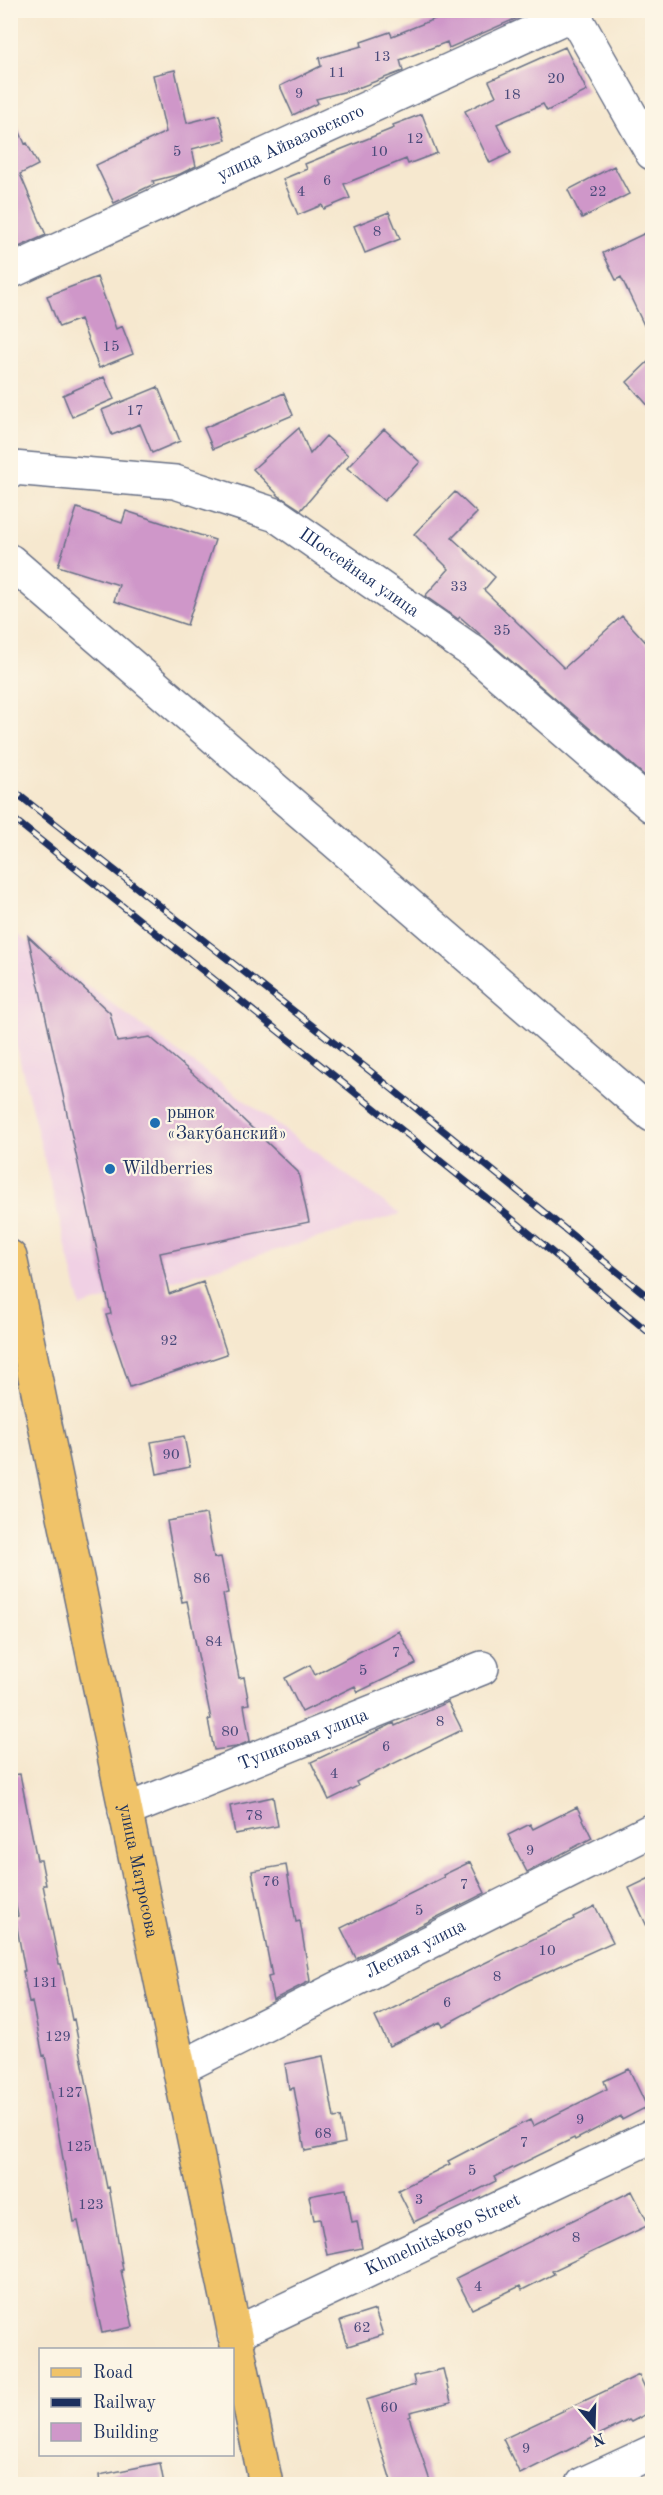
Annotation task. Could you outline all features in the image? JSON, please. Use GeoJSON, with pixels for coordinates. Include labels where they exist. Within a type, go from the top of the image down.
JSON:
{"type":"FeatureCollection","features":[{"type":"Feature","properties":{"kind":"main road","name":"улица Матросова"},"geometry":{"type":"LineString","coordinates":[[10,1257],[266,2484]]}},
{"type":"Feature","properties":{"kind":"street"},"geometry":{"type":"LineString","coordinates":[[572,12],[652,153]]}},
{"type":"Feature","properties":{"kind":"street","name":"улица Айвазовского"},"geometry":{"type":"LineString","coordinates":[[10,272],[572,12]]}},
{"type":"Feature","properties":{"kind":"street","name":"Шоссейная улица"},"geometry":{"type":"LineString","coordinates":[[10,472],[13,468],[175,482],[276,515],[473,652],[652,806]]}},
{"type":"Feature","properties":{"kind":"street"},"geometry":{"type":"LineString","coordinates":[[10,561],[652,1115]]}},
{"type":"Feature","properties":{"kind":"street","name":"Тупиковая улица"},"geometry":{"type":"LineString","coordinates":[[124,1811],[482,1668]]}},
{"type":"Feature","properties":{"kind":"street","name":"Лесная улица"},"geometry":{"type":"LineString","coordinates":[[180,2068],[650,1831]]}},
{"type":"Feature","properties":{"kind":"street","name":"Khmelnitskogo Street"},"geometry":{"type":"LineString","coordinates":[[234,2334],[652,2136]]}},
{"type":"Feature","properties":{"kind":"street"},"geometry":{"type":"LineString","coordinates":[[583,2484],[652,2452]]}},
{"type":"Feature","properties":{"kind":"shaded area","name":"рынок «Закубанский»"},"geometry":{"type":"Polygon","coordinates":[[[11,930],[400,1214],[81,1307],[11,1025],[11,930]]]}},
{"type":"Feature","properties":{"kind":"building"},"geometry":{"type":"Polygon","coordinates":[[[434,10],[533,11],[449,48],[447,42],[400,60],[403,71],[355,89],[316,99],[318,103],[293,115],[280,86],[321,66],[319,58],[362,46],[361,42],[390,32],[392,36],[437,18],[434,10]]]}},
{"type":"Feature","properties":{"kind":"building"},"geometry":{"type":"Polygon","coordinates":[[[565,47],[587,91],[547,111],[543,104],[497,124],[511,153],[490,163],[465,111],[496,96],[489,81],[565,47]]]}},
{"type":"Feature","properties":{"kind":"building"},"geometry":{"type":"Polygon","coordinates":[[[175,70],[187,123],[219,115],[226,140],[192,149],[196,166],[180,174],[153,181],[154,184],[114,203],[96,165],[166,132],[153,75],[175,70]]]}},
{"type":"Feature","properties":{"kind":"building"},"geometry":{"type":"Polygon","coordinates":[[[11,111],[25,144],[27,143],[38,165],[20,174],[46,235],[10,251],[11,111]]]}},
{"type":"Feature","properties":{"kind":"building"},"geometry":{"type":"Polygon","coordinates":[[[422,114],[437,153],[408,164],[406,159],[344,184],[350,198],[324,209],[322,205],[298,215],[283,179],[307,169],[305,164],[394,128],[393,125],[422,114]]]}},
{"type":"Feature","properties":{"kind":"building"},"geometry":{"type":"Polygon","coordinates":[[[614,166],[629,194],[582,218],[568,190],[614,166]]]}},
{"type":"Feature","properties":{"kind":"building"},"geometry":{"type":"Polygon","coordinates":[[[389,212],[400,239],[365,253],[354,226],[389,212]]]}},
{"type":"Feature","properties":{"kind":"building"},"geometry":{"type":"Polygon","coordinates":[[[652,230],[652,342],[621,277],[616,280],[603,253],[652,230]]]}},
{"type":"Feature","properties":{"kind":"building"},"geometry":{"type":"Polygon","coordinates":[[[97,277],[116,329],[122,326],[133,354],[99,368],[80,319],[59,327],[47,296],[97,277]]]}},
{"type":"Feature","properties":{"kind":"building"},"geometry":{"type":"Polygon","coordinates":[[[652,358],[652,410],[627,382],[652,358]]]}},
{"type":"Feature","properties":{"kind":"building"},"geometry":{"type":"Polygon","coordinates":[[[104,377],[114,399],[72,417],[63,395],[104,377]]]}},
{"type":"Feature","properties":{"kind":"building"},"geometry":{"type":"Polygon","coordinates":[[[158,387],[180,441],[152,453],[140,424],[112,435],[102,410],[158,387]]]}},
{"type":"Feature","properties":{"kind":"building"},"geometry":{"type":"Polygon","coordinates":[[[284,393],[293,415],[213,449],[204,428],[284,393]]]}},
{"type":"Feature","properties":{"kind":"building"},"geometry":{"type":"Polygon","coordinates":[[[299,428],[310,454],[326,436],[348,455],[301,510],[279,496],[253,469],[299,428]]]}},
{"type":"Feature","properties":{"kind":"building"},"geometry":{"type":"Polygon","coordinates":[[[384,429],[420,462],[384,501],[347,468],[384,429]]]}},
{"type":"Feature","properties":{"kind":"building"},"geometry":{"type":"Polygon","coordinates":[[[455,492],[477,513],[452,538],[495,577],[484,590],[564,668],[622,616],[652,649],[652,782],[460,617],[458,619],[425,596],[449,569],[414,534],[455,492]]]}},
{"type":"Feature","properties":{"kind":"building"},"geometry":{"type":"Polygon","coordinates":[[[77,508],[122,523],[126,511],[215,540],[187,625],[114,601],[119,585],[58,566],[77,508]]]}},
{"type":"Feature","properties":{"kind":"building","name":"рынок «Закубанский»"},"geometry":{"type":"Polygon","coordinates":[[[28,936],[110,1013],[117,1042],[150,1037],[213,1091],[298,1172],[309,1222],[160,1253],[169,1294],[203,1282],[227,1354],[130,1387],[106,1315],[111,1314],[28,936]]]}},
{"type":"Feature","properties":{"kind":"building"},"geometry":{"type":"Polygon","coordinates":[[[184,1436],[190,1467],[157,1474],[151,1442],[184,1436]]]}},
{"type":"Feature","properties":{"kind":"building"},"geometry":{"type":"Polygon","coordinates":[[[206,1514],[214,1558],[221,1557],[228,1593],[223,1594],[239,1678],[244,1677],[249,1704],[244,1705],[250,1741],[236,1747],[214,1750],[208,1720],[211,1719],[187,1601],[182,1602],[167,1521],[206,1514]]]}},
{"type":"Feature","properties":{"kind":"building"},"geometry":{"type":"Polygon","coordinates":[[[399,1631],[416,1664],[358,1692],[355,1686],[302,1712],[285,1678],[310,1665],[315,1675],[399,1631]]]}},
{"type":"Feature","properties":{"kind":"building"},"geometry":{"type":"Polygon","coordinates":[[[448,1702],[462,1730],[356,1782],[358,1786],[329,1800],[311,1762],[394,1723],[395,1726],[448,1702]]]}},
{"type":"Feature","properties":{"kind":"building"},"geometry":{"type":"Polygon","coordinates":[[[20,1774],[37,1860],[41,1860],[46,1885],[43,1885],[59,1964],[61,1964],[72,2020],[74,2019],[107,2188],[109,2187],[123,2270],[121,2270],[133,2327],[102,2333],[78,2221],[74,2222],[45,2055],[43,2056],[32,2002],[29,2003],[15,1917],[18,1916],[10,1876],[10,1775],[20,1774]]]}},
{"type":"Feature","properties":{"kind":"building"},"geometry":{"type":"Polygon","coordinates":[[[273,1797],[278,1826],[235,1834],[230,1806],[273,1797]]]}},
{"type":"Feature","properties":{"kind":"building"},"geometry":{"type":"Polygon","coordinates":[[[577,1807],[592,1838],[527,1872],[508,1835],[530,1824],[533,1829],[577,1807]]]}},
{"type":"Feature","properties":{"kind":"building"},"geometry":{"type":"Polygon","coordinates":[[[470,1862],[485,1893],[356,1958],[341,1928],[470,1862]]]}},
{"type":"Feature","properties":{"kind":"building"},"geometry":{"type":"Polygon","coordinates":[[[286,1865],[296,1922],[300,1921],[310,1981],[273,2000],[268,1977],[272,1976],[252,1871],[286,1865]]]}},
{"type":"Feature","properties":{"kind":"building"},"geometry":{"type":"Polygon","coordinates":[[[652,1877],[652,1937],[629,1888],[652,1877]]]}},
{"type":"Feature","properties":{"kind":"building"},"geometry":{"type":"Polygon","coordinates":[[[595,1906],[613,1942],[518,1985],[443,2026],[440,2022],[389,2046],[375,2017],[574,1919],[573,1917],[595,1906]]]}},
{"type":"Feature","properties":{"kind":"building"},"geometry":{"type":"Polygon","coordinates":[[[323,2056],[334,2118],[340,2117],[345,2143],[305,2151],[294,2088],[289,2089],[285,2064],[323,2056]]]}},
{"type":"Feature","properties":{"kind":"building"},"geometry":{"type":"Polygon","coordinates":[[[629,2069],[647,2107],[622,2120],[621,2116],[494,2177],[496,2181],[414,2222],[398,2190],[450,2164],[448,2161],[490,2139],[530,2120],[533,2126],[607,2089],[604,2081],[629,2069]]]}},
{"type":"Feature","properties":{"kind":"building"},"geometry":{"type":"Polygon","coordinates":[[[346,2189],[352,2222],[357,2221],[362,2248],[327,2255],[320,2219],[314,2220],[309,2196],[346,2189]]]}},
{"type":"Feature","properties":{"kind":"building"},"geometry":{"type":"Polygon","coordinates":[[[632,2191],[649,2225],[552,2271],[554,2274],[522,2290],[520,2286],[472,2309],[456,2278],[632,2191]]]}},
{"type":"Feature","properties":{"kind":"building"},"geometry":{"type":"Polygon","coordinates":[[[375,2310],[383,2335],[348,2346],[340,2321],[375,2310]]]}},
{"type":"Feature","properties":{"kind":"building"},"geometry":{"type":"Polygon","coordinates":[[[443,2369],[451,2402],[410,2412],[409,2417],[431,2484],[392,2484],[366,2400],[415,2385],[413,2376],[443,2369]]]}},
{"type":"Feature","properties":{"kind":"building"},"geometry":{"type":"Polygon","coordinates":[[[639,2375],[652,2403],[652,2411],[520,2474],[503,2439],[639,2375]]]}},
{"type":"Feature","properties":{"kind":"building"},"geometry":{"type":"Polygon","coordinates":[[[160,2463],[164,2484],[100,2484],[99,2475],[160,2463]]]}},
{"type":"Feature","properties":{"kind":"railway"},"geometry":{"type":"LineString","coordinates":[[10,788],[370,1071],[652,1300]]}},
{"type":"Feature","properties":{"kind":"railway"},"geometry":{"type":"LineString","coordinates":[[10,816],[494,1204],[652,1335]]}},
{"type":"Feature","properties":{"kind":"place","name":"рынок «Закубанский»"},"geometry":{"type":"Point","coordinates":[155,1123]}},
{"type":"Feature","properties":{"kind":"place","name":"Wildberries"},"geometry":{"type":"Point","coordinates":[110,1169]}}]}
